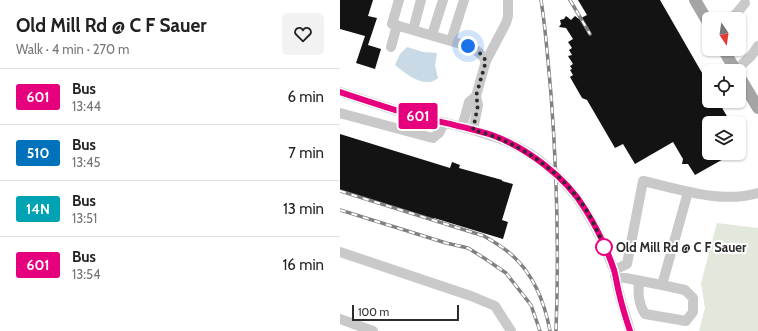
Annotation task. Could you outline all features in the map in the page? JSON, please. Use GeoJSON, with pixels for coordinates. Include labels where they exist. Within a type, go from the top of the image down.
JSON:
{"type":"FeatureCollection","features":[{"type":"Feature","properties":{"kind":"main road"},"geometry":{"type":"LineString","coordinates":[[695,0],[702,12]]}},
{"type":"Feature","properties":{"kind":"main road"},"geometry":{"type":"LineString","coordinates":[[746,85],[756,99]]}},
{"type":"Feature","properties":{"kind":"street"},"geometry":{"type":"LineString","coordinates":[[400,0],[392,24],[474,48],[482,54],[486,61]]}},
{"type":"Feature","properties":{"kind":"street"},"geometry":{"type":"LineString","coordinates":[[413,30],[421,0]]}},
{"type":"Feature","properties":{"kind":"street"},"geometry":{"type":"LineString","coordinates":[[432,35],[443,0]]}},
{"type":"Feature","properties":{"kind":"street"},"geometry":{"type":"LineString","coordinates":[[451,41],[464,0]]}},
{"type":"Feature","properties":{"kind":"street"},"geometry":{"type":"LineString","coordinates":[[473,130],[478,105],[476,96],[486,61],[506,23],[508,16],[508,0]]}},
{"type":"Feature","properties":{"kind":"street"},"geometry":{"type":"LineString","coordinates":[[738,12],[745,3]]}},
{"type":"Feature","properties":{"kind":"street"},"geometry":{"type":"LineString","coordinates":[[391,46],[397,25]]}},
{"type":"Feature","properties":{"kind":"street"},"geometry":{"type":"LineString","coordinates":[[744,64],[758,46]]}},
{"type":"Feature","properties":{"kind":"street"},"geometry":{"type":"LineString","coordinates":[[340,92],[413,115],[492,136],[516,146],[549,168],[563,180],[585,208],[601,239],[615,273],[619,295],[630,331]]}},
{"type":"Feature","properties":{"kind":"street"},"geometry":{"type":"LineString","coordinates":[[462,127],[469,102],[476,96]]}},
{"type":"Feature","properties":{"kind":"street"},"geometry":{"type":"LineString","coordinates":[[340,112],[433,138],[439,133],[444,123]]}},
{"type":"Feature","properties":{"kind":"street"},"geometry":{"type":"LineString","coordinates":[[615,273],[627,264],[643,181],[688,192],[729,198],[758,193]]}},
{"type":"Feature","properties":{"kind":"street"},"geometry":{"type":"LineString","coordinates":[[662,285],[688,192]]}},
{"type":"Feature","properties":{"kind":"street"},"geometry":{"type":"LineString","coordinates":[[340,252],[471,296],[495,306],[511,331]]}},
{"type":"Feature","properties":{"kind":"street"},"geometry":{"type":"LineString","coordinates":[[615,273],[639,281],[685,290],[693,298],[694,312],[686,321],[645,314],[641,308],[638,294],[639,281]]}},
{"type":"Feature","properties":{"kind":"street"},"geometry":{"type":"LineString","coordinates":[[340,319],[373,331]]}},
{"type":"Feature","properties":{"kind":"shaded area"},"geometry":{"type":"Polygon","coordinates":[[[717,223],[758,228],[758,331],[699,331],[705,308],[701,283],[717,223]]]}},
{"type":"Feature","properties":{"kind":"water"},"geometry":{"type":"Polygon","coordinates":[[[407,47],[423,52],[437,53],[435,65],[438,78],[430,82],[420,81],[411,77],[395,65],[400,54],[407,47]]]}},
{"type":"Feature","properties":{"kind":"building"},"geometry":{"type":"Polygon","coordinates":[[[340,0],[373,0],[368,16],[377,18],[368,45],[381,49],[375,69],[356,63],[365,36],[340,29],[340,0]]]}},
{"type":"Feature","properties":{"kind":"building"},"geometry":{"type":"Polygon","coordinates":[[[578,0],[660,0],[702,73],[702,108],[722,108],[727,116],[702,116],[702,160],[722,160],[695,175],[688,164],[682,164],[683,159],[673,142],[635,164],[623,144],[615,148],[587,100],[582,98],[570,77],[573,75],[570,70],[572,69],[570,66],[573,64],[568,56],[572,55],[569,50],[572,48],[568,42],[573,39],[566,28],[559,27],[561,24],[560,20],[564,19],[566,16],[571,20],[575,16],[579,19],[587,15],[578,0]]]}},
{"type":"Feature","properties":{"kind":"building"},"geometry":{"type":"Polygon","coordinates":[[[340,134],[450,168],[452,162],[460,165],[459,168],[513,184],[502,220],[508,222],[503,239],[340,190],[340,134]]]}},
{"type":"Feature","properties":{"kind":"railway"},"geometry":{"type":"LineString","coordinates":[[541,0],[546,35],[555,153],[557,212],[556,331]]}},
{"type":"Feature","properties":{"kind":"railway"},"geometry":{"type":"LineString","coordinates":[[570,0],[590,34]]}},
{"type":"Feature","properties":{"kind":"railway"},"geometry":{"type":"LineString","coordinates":[[340,191],[484,236],[499,245],[511,254],[533,282],[542,301],[550,331]]}},
{"type":"Feature","properties":{"kind":"railway"},"geometry":{"type":"LineString","coordinates":[[340,210],[446,243],[468,248],[506,273],[531,305],[540,331]]}},
{"type":"Feature","properties":{"kind":"bus line","name":"601"},"geometry":{"type":"LineString","coordinates":[[340,92],[413,115],[478,131],[504,140],[516,146],[549,168],[563,180],[585,208],[601,239],[614,270],[619,295],[630,331]]}},
{"type":"Feature","properties":{"kind":"place","name":"Old Mill Rd @ C F Sauer"},"geometry":{"type":"Point","coordinates":[604,247]}},
{"type":"Feature","properties":{"kind":"route"},"geometry":{"type":"LineString","coordinates":[[468,46],[479,51],[486,61],[476,96],[478,105],[473,130],[504,140],[516,146],[549,168],[563,180],[585,208],[605,249],[604,247]]}}]}
